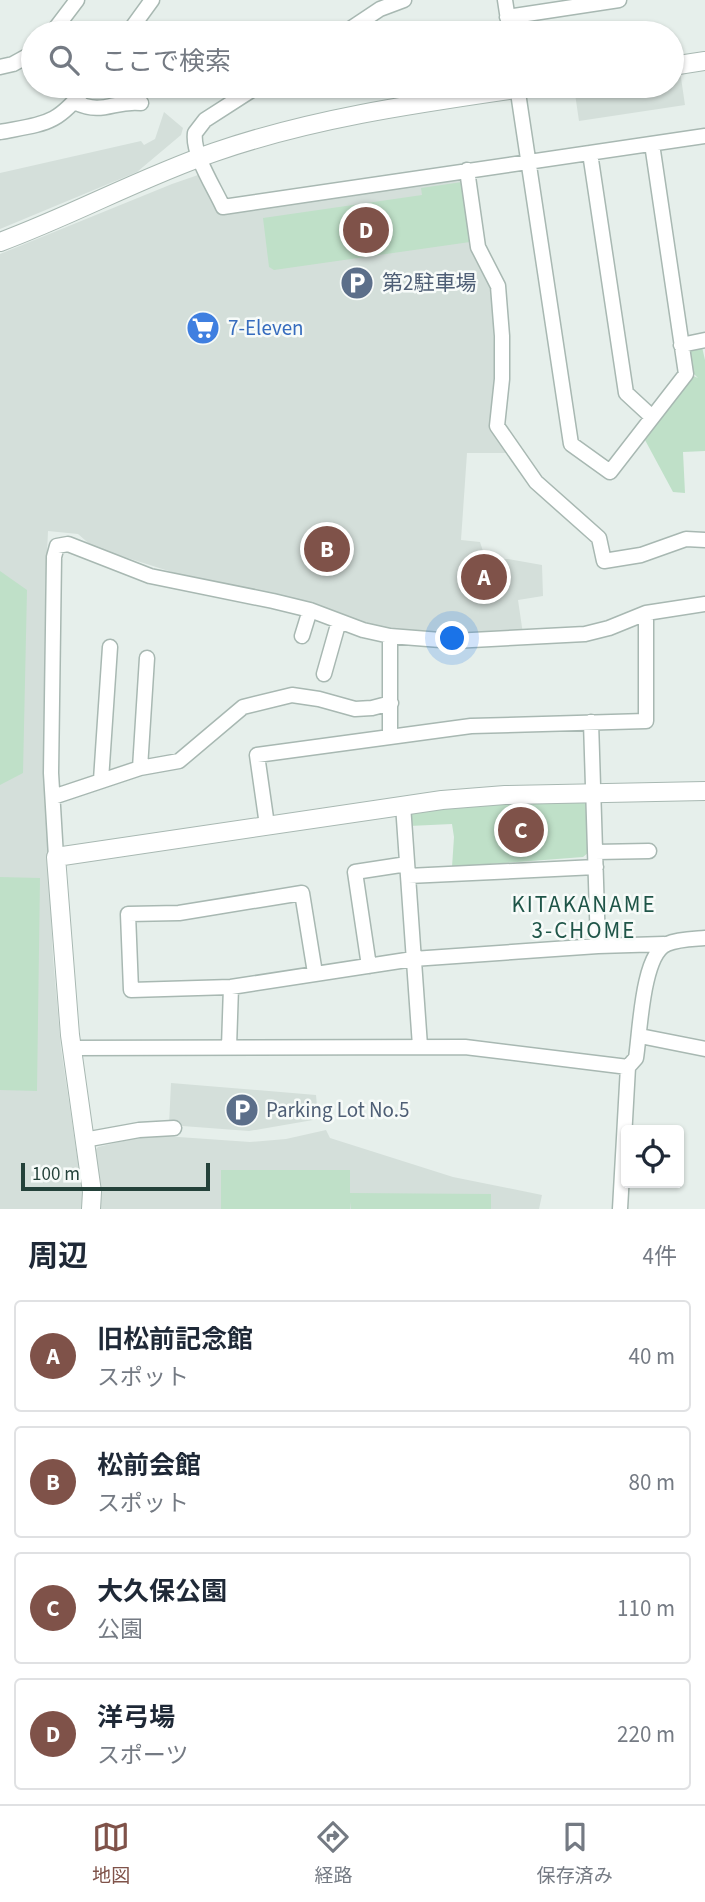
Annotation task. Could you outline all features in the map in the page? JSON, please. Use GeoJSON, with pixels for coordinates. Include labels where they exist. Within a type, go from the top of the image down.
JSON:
{"type":"FeatureCollection","features":[{"type":"Feature","properties":{"kind":"street"},"geometry":{"type":"LineString","coordinates":[[61,21],[77,0]]}},
{"type":"Feature","properties":{"kind":"street"},"geometry":{"type":"LineString","coordinates":[[137,21],[152,0]]}},
{"type":"Feature","properties":{"kind":"street"},"geometry":{"type":"LineString","coordinates":[[362,21],[380,9],[404,0]]}},
{"type":"Feature","properties":{"kind":"street"},"geometry":{"type":"LineString","coordinates":[[505,0],[508,21]]}},
{"type":"Feature","properties":{"kind":"street"},"geometry":{"type":"LineString","coordinates":[[508,17],[619,0]]}},
{"type":"Feature","properties":{"kind":"street"},"geometry":{"type":"LineString","coordinates":[[0,67],[21,60]]}},
{"type":"Feature","properties":{"kind":"street"},"geometry":{"type":"LineString","coordinates":[[684,64],[705,61]]}},
{"type":"Feature","properties":{"kind":"street"},"geometry":{"type":"LineString","coordinates":[[0,132],[44,124],[63,115],[78,98]]}},
{"type":"Feature","properties":{"kind":"street"},"geometry":{"type":"LineString","coordinates":[[239,98],[205,120],[196,130],[194,137],[200,158],[223,207],[705,136]]}},
{"type":"Feature","properties":{"kind":"street"},"geometry":{"type":"LineString","coordinates":[[0,242],[200,158],[297,126],[450,98]]}},
{"type":"Feature","properties":{"kind":"street"},"geometry":{"type":"LineString","coordinates":[[519,98],[571,444],[610,472],[686,374],[652,144]]}},
{"type":"Feature","properties":{"kind":"street"},"geometry":{"type":"LineString","coordinates":[[74,103],[89,109],[131,102],[141,103]]}},
{"type":"Feature","properties":{"kind":"street"},"geometry":{"type":"LineString","coordinates":[[590,153],[626,393],[652,417]]}},
{"type":"Feature","properties":{"kind":"street"},"geometry":{"type":"LineString","coordinates":[[467,170],[478,247],[498,286],[502,379],[497,426],[536,482],[599,538],[604,561],[641,555],[686,539],[705,540]]}},
{"type":"Feature","properties":{"kind":"street"},"geometry":{"type":"LineString","coordinates":[[681,345],[705,340]]}},
{"type":"Feature","properties":{"kind":"street"},"geometry":{"type":"LineString","coordinates":[[91,1209],[92,1192],[71,1048],[52,796],[54,557],[57,546],[68,544],[150,576],[310,610],[363,630],[390,636],[453,641],[557,637],[609,628],[646,613],[705,604]]}},
{"type":"Feature","properties":{"kind":"street"},"geometry":{"type":"LineString","coordinates":[[302,636],[310,610]]}},
{"type":"Feature","properties":{"kind":"street"},"geometry":{"type":"LineString","coordinates":[[267,825],[257,755],[471,726],[646,721],[646,613]]}},
{"type":"Feature","properties":{"kind":"street"},"geometry":{"type":"LineString","coordinates":[[324,674],[338,621]]}},
{"type":"Feature","properties":{"kind":"street"},"geometry":{"type":"LineString","coordinates":[[390,636],[390,736]]}},
{"type":"Feature","properties":{"kind":"street"},"geometry":{"type":"LineString","coordinates":[[101,780],[98,725],[102,671],[110,647]]}},
{"type":"Feature","properties":{"kind":"street"},"geometry":{"type":"LineString","coordinates":[[140,768],[148,731],[140,685],[147,658]]}},
{"type":"Feature","properties":{"kind":"street"},"geometry":{"type":"LineString","coordinates":[[52,796],[140,768],[180,761],[243,707],[292,695],[355,709],[391,703]]}},
{"type":"Feature","properties":{"kind":"street"},"geometry":{"type":"LineString","coordinates":[[591,722],[598,946]]}},
{"type":"Feature","properties":{"kind":"street"},"geometry":{"type":"LineString","coordinates":[[56,857],[403,805],[505,795],[705,790]]}},
{"type":"Feature","properties":{"kind":"street"},"geometry":{"type":"LineString","coordinates":[[403,805],[420,1046]]}},
{"type":"Feature","properties":{"kind":"street"},"geometry":{"type":"LineString","coordinates":[[369,966],[355,872],[596,859],[649,851]]}},
{"type":"Feature","properties":{"kind":"street"},"geometry":{"type":"LineString","coordinates":[[315,973],[302,893],[179,913],[128,914],[131,990],[230,987],[413,959],[664,944],[705,938]]}},
{"type":"Feature","properties":{"kind":"street"},"geometry":{"type":"LineString","coordinates":[[620,1209],[628,1067],[636,1058],[647,976],[652,962],[664,944]]}},
{"type":"Feature","properties":{"kind":"street"},"geometry":{"type":"LineString","coordinates":[[229,1047],[230,987]]}},
{"type":"Feature","properties":{"kind":"street"},"geometry":{"type":"LineString","coordinates":[[640,1036],[705,1049]]}},
{"type":"Feature","properties":{"kind":"street"},"geometry":{"type":"LineString","coordinates":[[71,1048],[465,1047],[628,1067]]}},
{"type":"Feature","properties":{"kind":"street"},"geometry":{"type":"LineString","coordinates":[[84,1140],[139,1130],[174,1128]]}},
{"type":"Feature","properties":{"kind":"shaded area"},"geometry":{"type":"Polygon","coordinates":[[[576,98],[684,98],[685,105],[579,121],[576,98]]]}},
{"type":"Feature","properties":{"kind":"shaded area"},"geometry":{"type":"Polygon","coordinates":[[[164,112],[183,128],[181,135],[137,172],[0,229],[0,173],[141,141],[144,145],[155,139],[164,112]]]}},
{"type":"Feature","properties":{"kind":"shaded area"},"geometry":{"type":"Polygon","coordinates":[[[201,174],[221,212],[464,176],[492,288],[495,379],[491,429],[509,453],[467,453],[461,540],[480,542],[486,560],[508,559],[542,565],[543,596],[518,600],[523,634],[455,637],[387,631],[280,595],[175,573],[93,547],[78,534],[48,531],[44,761],[53,957],[61,1048],[83,1209],[0,1209],[0,254],[201,174]]]}},
{"type":"Feature","properties":{"kind":"shaded area","name":"Parking Lot No.5"},"geometry":{"type":"Polygon","coordinates":[[[171,1083],[316,1095],[317,1106],[313,1120],[249,1131],[169,1125],[171,1083]]]}},
{"type":"Feature","properties":{"kind":"shaded area"},"geometry":{"type":"Polygon","coordinates":[[[326,1130],[330,1138],[453,1177],[542,1195],[539,1209],[99,1209],[95,1150],[98,1147],[136,1138],[164,1136],[250,1142],[286,1139],[326,1130]]]}},
{"type":"Feature","properties":{"kind":"green space"},"geometry":{"type":"Polygon","coordinates":[[[462,182],[470,242],[274,270],[269,267],[263,218],[422,195],[421,188],[462,182]]]}},
{"type":"Feature","properties":{"kind":"green space"},"geometry":{"type":"Polygon","coordinates":[[[702,347],[705,360],[705,451],[683,452],[685,493],[673,492],[645,440],[687,373],[698,378],[692,372],[689,354],[692,348],[702,347]]]}},
{"type":"Feature","properties":{"kind":"green space"},"geometry":{"type":"Polygon","coordinates":[[[0,571],[27,590],[23,773],[0,785],[0,571]]]}},
{"type":"Feature","properties":{"kind":"green space"},"geometry":{"type":"Polygon","coordinates":[[[583,801],[588,805],[589,852],[583,857],[452,867],[452,824],[409,826],[408,808],[583,801]]]}},
{"type":"Feature","properties":{"kind":"green space"},"geometry":{"type":"Polygon","coordinates":[[[0,877],[40,878],[37,1091],[0,1090],[0,877]]]}},
{"type":"Feature","properties":{"kind":"green space"},"geometry":{"type":"Polygon","coordinates":[[[221,1170],[350,1170],[350,1193],[491,1194],[491,1209],[351,1209],[351,1202],[350,1209],[221,1209],[221,1170]]]}},
{"type":"Feature","properties":{"kind":"place","name":"洋弓場"},"geometry":{"type":"Point","coordinates":[366,230]}},
{"type":"Feature","properties":{"kind":"place","name":"第2駐車場"},"geometry":{"type":"Point","coordinates":[357,283]}},
{"type":"Feature","properties":{"kind":"place","name":"7-Eleven"},"geometry":{"type":"Point","coordinates":[203,328]}},
{"type":"Feature","properties":{"kind":"place","name":"松前会館"},"geometry":{"type":"Point","coordinates":[327,549]}},
{"type":"Feature","properties":{"kind":"place","name":"旧松前記念館"},"geometry":{"type":"Point","coordinates":[484,577]}},
{"type":"Feature","properties":{"kind":"place","name":"大久保公園"},"geometry":{"type":"Point","coordinates":[521,830]}},
{"type":"Feature","properties":{"kind":"place","name":"Parking Lot No.5"},"geometry":{"type":"Point","coordinates":[242,1110]}},
{"type":"Feature","properties":{"kind":"district","name":"KITAKANAME 3-CHOME"},"geometry":{"type":"Point","coordinates":[584,917]}}]}
